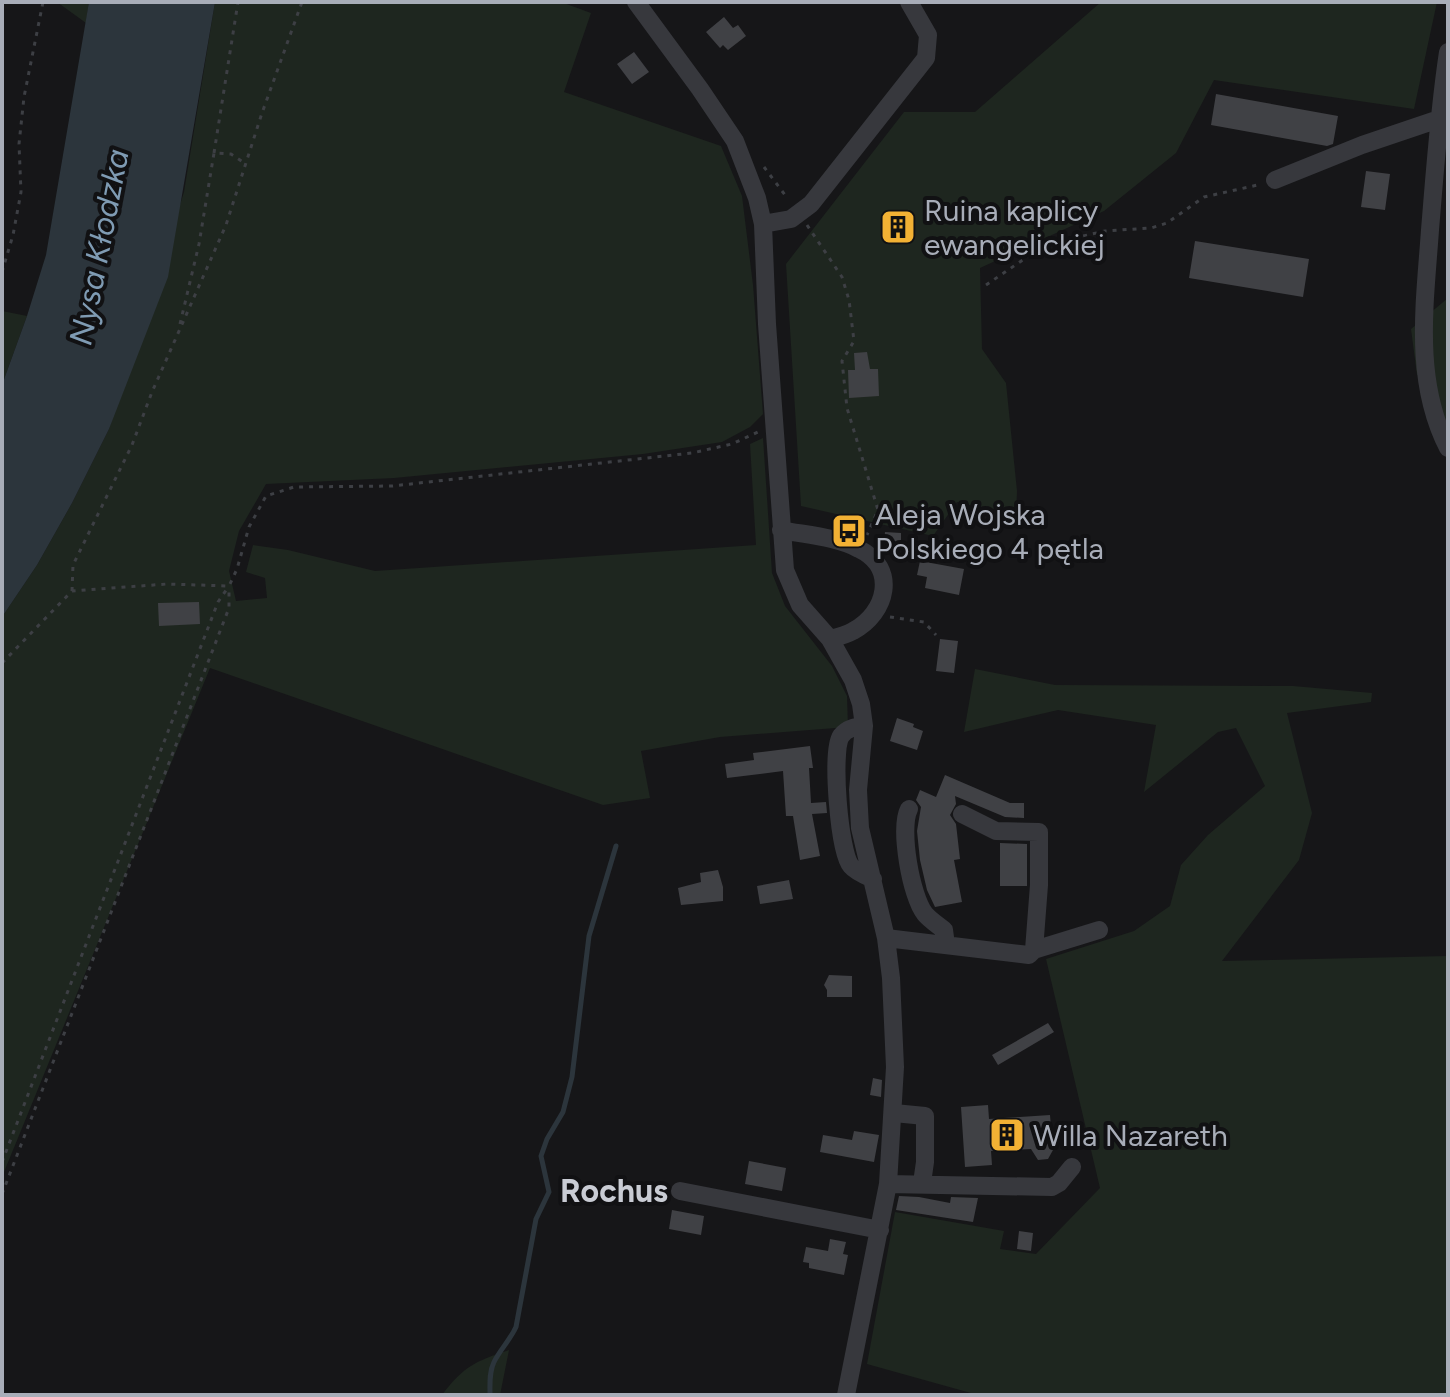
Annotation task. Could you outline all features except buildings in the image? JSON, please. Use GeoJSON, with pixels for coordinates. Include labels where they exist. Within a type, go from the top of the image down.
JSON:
{"type":"FeatureCollection","features":[{"type":"Feature","properties":{"kind":"street"},"geometry":{"type":"LineString","coordinates":[[636,2],[735,141],[749,173],[763,224],[785,570],[793,591],[814,623],[830,639],[853,680],[861,704],[864,726],[858,768],[858,809],[886,938],[894,1021],[894,1113],[888,1184],[846,1395]]}},
{"type":"Feature","properties":{"kind":"street"},"geometry":{"type":"LineString","coordinates":[[909,2],[928,35]]}},
{"type":"Feature","properties":{"kind":"street"},"geometry":{"type":"LineString","coordinates":[[763,224],[781,222],[800,214],[820,194],[915,74],[926,58],[926,2]]}},
{"type":"Feature","properties":{"kind":"street"},"geometry":{"type":"LineString","coordinates":[[1448,52],[1439,119],[1423,333],[1431,409],[1448,448]]}},
{"type":"Feature","properties":{"kind":"street"},"geometry":{"type":"LineString","coordinates":[[1275,180],[1362,145],[1439,119]]}},
{"type":"Feature","properties":{"kind":"street"},"geometry":{"type":"LineString","coordinates":[[781,530],[834,540],[861,549],[879,566],[884,577],[883,600],[875,613],[854,631],[830,639]]}},
{"type":"Feature","properties":{"kind":"street"},"geometry":{"type":"LineString","coordinates":[[909,809],[904,818],[908,864],[919,904],[925,914],[944,930],[946,945]]}},
{"type":"Feature","properties":{"kind":"street"},"geometry":{"type":"LineString","coordinates":[[962,814],[996,831],[1039,832],[1034,950]]}},
{"type":"Feature","properties":{"kind":"street"},"geometry":{"type":"LineString","coordinates":[[886,938],[1029,955],[1034,950],[1099,930]]}},
{"type":"Feature","properties":{"kind":"street"},"geometry":{"type":"LineString","coordinates":[[894,1113],[925,1116],[922,1183]]}},
{"type":"Feature","properties":{"kind":"street"},"geometry":{"type":"LineString","coordinates":[[888,1184],[1052,1187],[1072,1167]]}},
{"type":"Feature","properties":{"kind":"street"},"geometry":{"type":"LineString","coordinates":[[680,1191],[880,1230]]}},
{"type":"Feature","properties":{"kind":"path"},"geometry":{"type":"LineString","coordinates":[[2,272],[21,192],[19,144],[24,97],[43,2]]}},
{"type":"Feature","properties":{"kind":"path"},"geometry":{"type":"LineString","coordinates":[[178,331],[199,244],[238,2]]}},
{"type":"Feature","properties":{"kind":"path"},"geometry":{"type":"LineString","coordinates":[[72,591],[73,565],[132,445],[178,331],[226,225],[302,2]]}},
{"type":"Feature","properties":{"kind":"path"},"geometry":{"type":"LineString","coordinates":[[214,153],[231,154],[246,164]]}},
{"type":"Feature","properties":{"kind":"path"},"geometry":{"type":"LineString","coordinates":[[761,163],[842,277],[849,300],[854,341],[842,361],[847,408],[878,510],[861,549]]}},
{"type":"Feature","properties":{"kind":"path"},"geometry":{"type":"LineString","coordinates":[[986,285],[1036,251],[1105,231],[1151,228],[1167,223],[1204,197],[1275,180]]}},
{"type":"Feature","properties":{"kind":"path"},"geometry":{"type":"LineString","coordinates":[[2,1162],[218,602],[237,569],[249,527],[266,496],[294,487],[392,486],[692,453],[732,444],[775,424]]}},
{"type":"Feature","properties":{"kind":"path"},"geometry":{"type":"LineString","coordinates":[[2,663],[72,591],[167,584],[229,586]]}},
{"type":"Feature","properties":{"kind":"path"},"geometry":{"type":"LineString","coordinates":[[2,1194],[229,608],[229,586]]}},
{"type":"Feature","properties":{"kind":"path"},"geometry":{"type":"LineString","coordinates":[[885,616],[924,622],[936,635]]}},
{"type":"Feature","properties":{"kind":"shaded area"},"geometry":{"type":"Polygon","coordinates":[[[57,2],[89,2],[86,23],[57,2]]]}},
{"type":"Feature","properties":{"kind":"shaded area"},"geometry":{"type":"Polygon","coordinates":[[[215,2],[561,2],[591,13],[564,92],[721,146],[742,196],[753,285],[763,414],[750,427],[722,442],[643,454],[394,478],[266,484],[239,531],[229,571],[236,601],[267,598],[265,578],[246,572],[253,545],[288,550],[375,571],[756,545],[750,444],[763,438],[772,573],[785,606],[832,666],[847,696],[848,727],[720,737],[641,751],[650,798],[603,805],[210,668],[2,1177],[2,617],[37,565],[109,429],[184,192],[215,2]]]}},
{"type":"Feature","properties":{"kind":"shaded area"},"geometry":{"type":"Polygon","coordinates":[[[1101,2],[1437,2],[1414,109],[1214,80],[1176,153],[1104,211],[980,268],[982,349],[1006,383],[1017,491],[1016,516],[957,502],[933,536],[801,506],[786,264],[904,112],[975,112],[1101,2]]]}},
{"type":"Feature","properties":{"kind":"shaded area"},"geometry":{"type":"Polygon","coordinates":[[[1448,298],[1448,434],[1433,378],[1417,375],[1411,329],[1448,298]]]}},
{"type":"Feature","properties":{"kind":"shaded area"},"geometry":{"type":"Polygon","coordinates":[[[2,311],[27,316],[2,385],[2,311]]]}},
{"type":"Feature","properties":{"kind":"shaded area"},"geometry":{"type":"Polygon","coordinates":[[[975,669],[1055,685],[1293,686],[1372,693],[1371,702],[1287,713],[1312,813],[1299,860],[1222,961],[1448,956],[1448,1395],[978,1395],[867,1364],[895,1212],[1004,1231],[1000,1249],[1036,1254],[1100,1188],[1046,959],[1134,931],[1170,906],[1181,865],[1208,835],[1265,786],[1236,728],[1218,732],[1144,792],[1156,725],[1058,710],[964,732],[975,669]]]}},
{"type":"Feature","properties":{"kind":"shaded area"},"geometry":{"type":"Polygon","coordinates":[[[509,1350],[500,1395],[442,1395],[471,1366],[509,1350]]]}},
{"type":"Feature","properties":{"kind":"water","name":"Nysa Kłodzka"},"geometry":{"type":"Polygon","coordinates":[[[89,2],[215,2],[168,277],[109,429],[37,565],[2,617],[2,385],[46,255],[89,2]]]}},
{"type":"Feature","properties":{"kind":"waterway"},"geometry":{"type":"LineString","coordinates":[[490,1395],[492,1366],[516,1327],[536,1219],[549,1192],[541,1156],[563,1112],[572,1077],[589,936],[616,846]]}},
{"type":"Feature","properties":{"kind":"place","name":"Ruina kaplicy ewangelickiej"},"geometry":{"type":"Point","coordinates":[898,227]}},
{"type":"Feature","properties":{"kind":"place","name":"Aleja Wojska Polskiego 4 pętla"},"geometry":{"type":"Point","coordinates":[849,531]}},
{"type":"Feature","properties":{"kind":"place","name":"Willa Nazareth"},"geometry":{"type":"Point","coordinates":[1007,1135]}},
{"type":"Feature","properties":{"kind":"district","name":"Rochus"},"geometry":{"type":"Point","coordinates":[614,1191]}}]}
